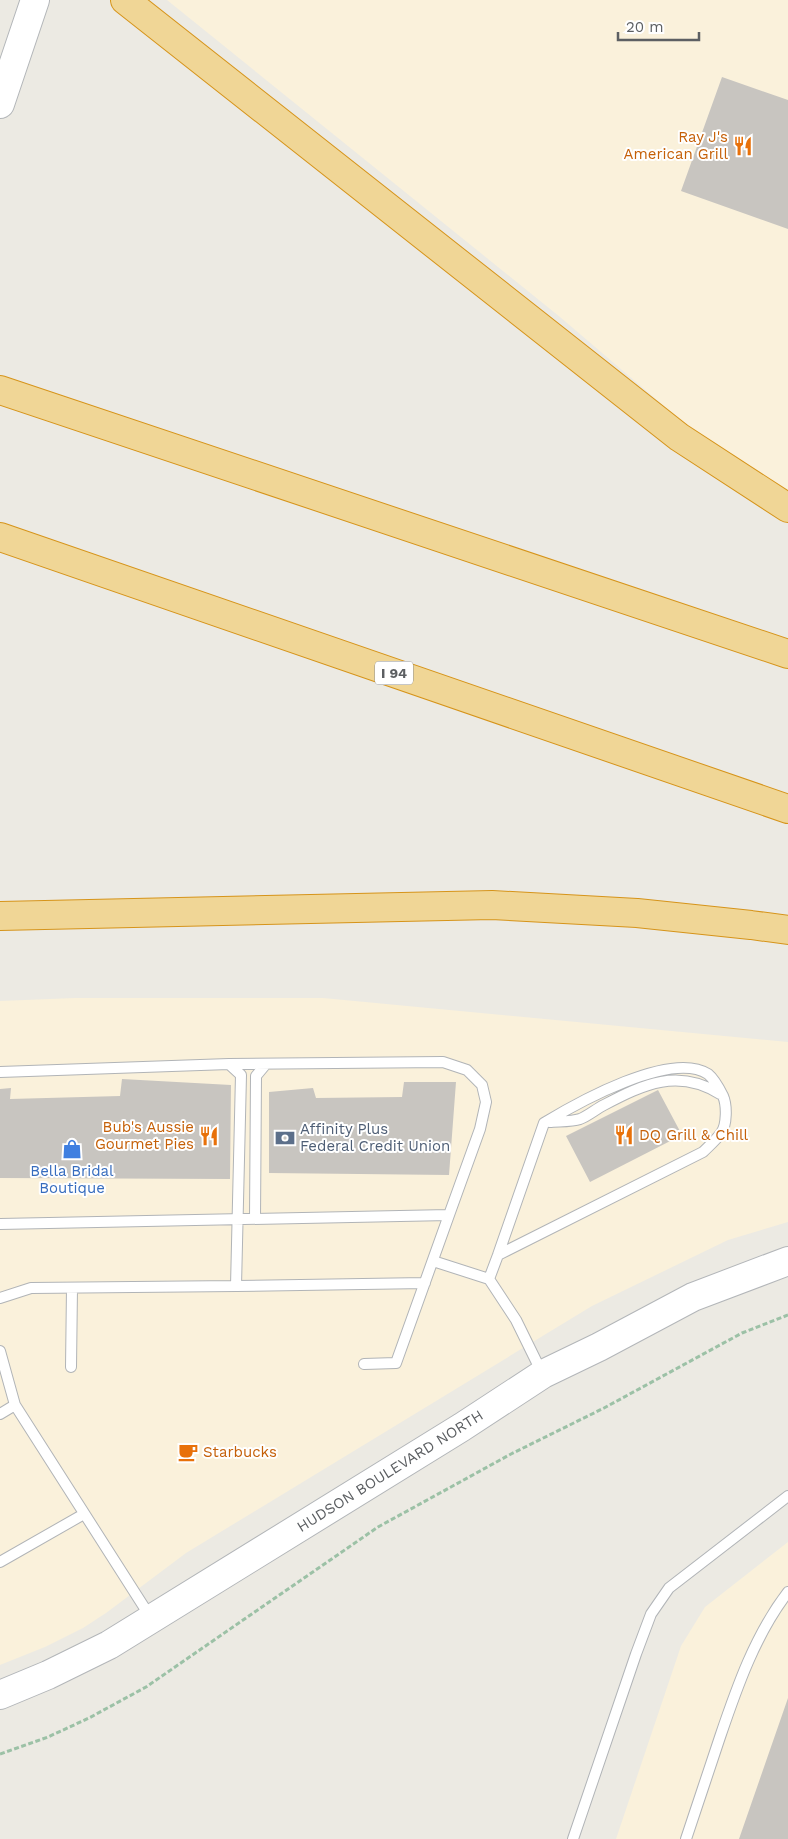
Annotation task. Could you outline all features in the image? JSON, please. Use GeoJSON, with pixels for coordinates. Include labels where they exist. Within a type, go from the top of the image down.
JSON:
{"type":"FeatureCollection","features":[{"type":"Feature","properties":{"kind":"highway"},"geometry":{"type":"LineString","coordinates":[[125,0],[679,437],[788,508]]}},
{"type":"Feature","properties":{"kind":"highway"},"geometry":{"type":"LineString","coordinates":[[0,390],[788,654]]}},
{"type":"Feature","properties":{"kind":"highway","name":"I 94"},"geometry":{"type":"LineString","coordinates":[[0,537],[788,809]]}},
{"type":"Feature","properties":{"kind":"highway"},"geometry":{"type":"LineString","coordinates":[[0,916],[492,905],[637,913],[751,924],[788,930]]}},
{"type":"Feature","properties":{"kind":"street"},"geometry":{"type":"LineString","coordinates":[[0,104],[36,0]]}},
{"type":"Feature","properties":{"kind":"street","name":"HUDSON BOULEVARD NORTH"},"geometry":{"type":"LineString","coordinates":[[0,1695],[75,1662],[152,1619],[479,1416],[543,1374],[599,1348],[693,1297],[788,1261]]}},
{"type":"Feature","properties":{"kind":"lane"},"geometry":{"type":"LineString","coordinates":[[0,1072],[229,1064],[443,1062],[466,1070],[482,1085],[486,1102],[480,1129],[396,1363],[364,1364]]}},
{"type":"Feature","properties":{"kind":"lane"},"geometry":{"type":"LineString","coordinates":[[229,1064],[241,1076],[236,1218],[236,1286]]}},
{"type":"Feature","properties":{"kind":"lane"},"geometry":{"type":"LineString","coordinates":[[255,1218],[256,1076],[266,1064]]}},
{"type":"Feature","properties":{"kind":"lane"},"geometry":{"type":"LineString","coordinates":[[489,1279],[544,1123],[620,1084],[650,1074],[681,1068],[694,1069],[709,1075],[723,1096],[727,1107],[722,1132],[702,1152],[498,1255]]}},
{"type":"Feature","properties":{"kind":"lane"},"geometry":{"type":"LineString","coordinates":[[0,1224],[449,1215]]}},
{"type":"Feature","properties":{"kind":"lane"},"geometry":{"type":"LineString","coordinates":[[432,1261],[489,1279],[516,1320],[543,1374]]}},
{"type":"Feature","properties":{"kind":"lane"},"geometry":{"type":"LineString","coordinates":[[0,1298],[31,1288],[425,1283]]}},
{"type":"Feature","properties":{"kind":"lane"},"geometry":{"type":"LineString","coordinates":[[71,1367],[72,1288]]}},
{"type":"Feature","properties":{"kind":"lane"},"geometry":{"type":"LineString","coordinates":[[0,1351],[14,1405],[152,1619]]}},
{"type":"Feature","properties":{"kind":"lane"},"geometry":{"type":"LineString","coordinates":[[0,1414],[14,1405]]}},
{"type":"Feature","properties":{"kind":"lane"},"geometry":{"type":"LineString","coordinates":[[573,1839],[651,1614],[669,1588],[788,1496]]}},
{"type":"Feature","properties":{"kind":"lane"},"geometry":{"type":"LineString","coordinates":[[0,1562],[84,1514]]}},
{"type":"Feature","properties":{"kind":"lane"},"geometry":{"type":"LineString","coordinates":[[686,1839],[732,1702],[754,1648],[775,1609],[788,1592]]}},
{"type":"Feature","properties":{"kind":"path"},"geometry":{"type":"LineString","coordinates":[[0,1754],[48,1737],[89,1718],[146,1687],[378,1527],[511,1454],[604,1408],[734,1337],[788,1315]]}},
{"type":"Feature","properties":{"kind":"shaded area"},"geometry":{"type":"Polygon","coordinates":[[[167,0],[788,0],[788,497],[691,429],[560,317],[167,0]]]}},
{"type":"Feature","properties":{"kind":"shaded area"},"geometry":{"type":"Polygon","coordinates":[[[75,998],[323,998],[788,1042],[788,1222],[728,1240],[592,1306],[186,1553],[83,1628],[45,1647],[0,1665],[0,1001],[75,998]]]}},
{"type":"Feature","properties":{"kind":"shaded area"},"geometry":{"type":"Polygon","coordinates":[[[788,1542],[788,1839],[616,1839],[681,1646],[705,1607],[788,1542]]]}},
{"type":"Feature","properties":{"kind":"building","name":"Ray J's American Grill"},"geometry":{"type":"Polygon","coordinates":[[[722,77],[788,100],[788,229],[681,191],[722,77]]]}},
{"type":"Feature","properties":{"kind":"building"},"geometry":{"type":"Polygon","coordinates":[[[122,1079],[231,1085],[230,1179],[0,1178],[0,1089],[11,1088],[10,1099],[120,1096],[122,1079]]]}},
{"type":"Feature","properties":{"kind":"building"},"geometry":{"type":"Polygon","coordinates":[[[404,1082],[456,1082],[449,1175],[269,1173],[269,1092],[313,1088],[316,1098],[402,1097],[404,1082]]]}},
{"type":"Feature","properties":{"kind":"building","name":"DQ Grill & Chill"},"geometry":{"type":"Polygon","coordinates":[[[658,1090],[682,1135],[590,1182],[566,1136],[658,1090]]]}},
{"type":"Feature","properties":{"kind":"building"},"geometry":{"type":"Polygon","coordinates":[[[788,1698],[788,1839],[739,1839],[788,1698]]]}},
{"type":"Feature","properties":{"kind":"place","name":"Ray J's American Grill"},"geometry":{"type":"Point","coordinates":[743,146]}},
{"type":"Feature","properties":{"kind":"place","name":"DQ Grill & Chill"},"geometry":{"type":"Point","coordinates":[624,1135]}},
{"type":"Feature","properties":{"kind":"place","name":"Bub's Aussie Gourmet Pies"},"geometry":{"type":"Point","coordinates":[209,1136]}},
{"type":"Feature","properties":{"kind":"place","name":"Affinity Plus Federal Credit Union"},"geometry":{"type":"Point","coordinates":[285,1138]}},
{"type":"Feature","properties":{"kind":"place","name":"Bella Bridal Boutique"},"geometry":{"type":"Point","coordinates":[72,1149]}},
{"type":"Feature","properties":{"kind":"place","name":"Starbucks"},"geometry":{"type":"Point","coordinates":[188,1452]}}]}
